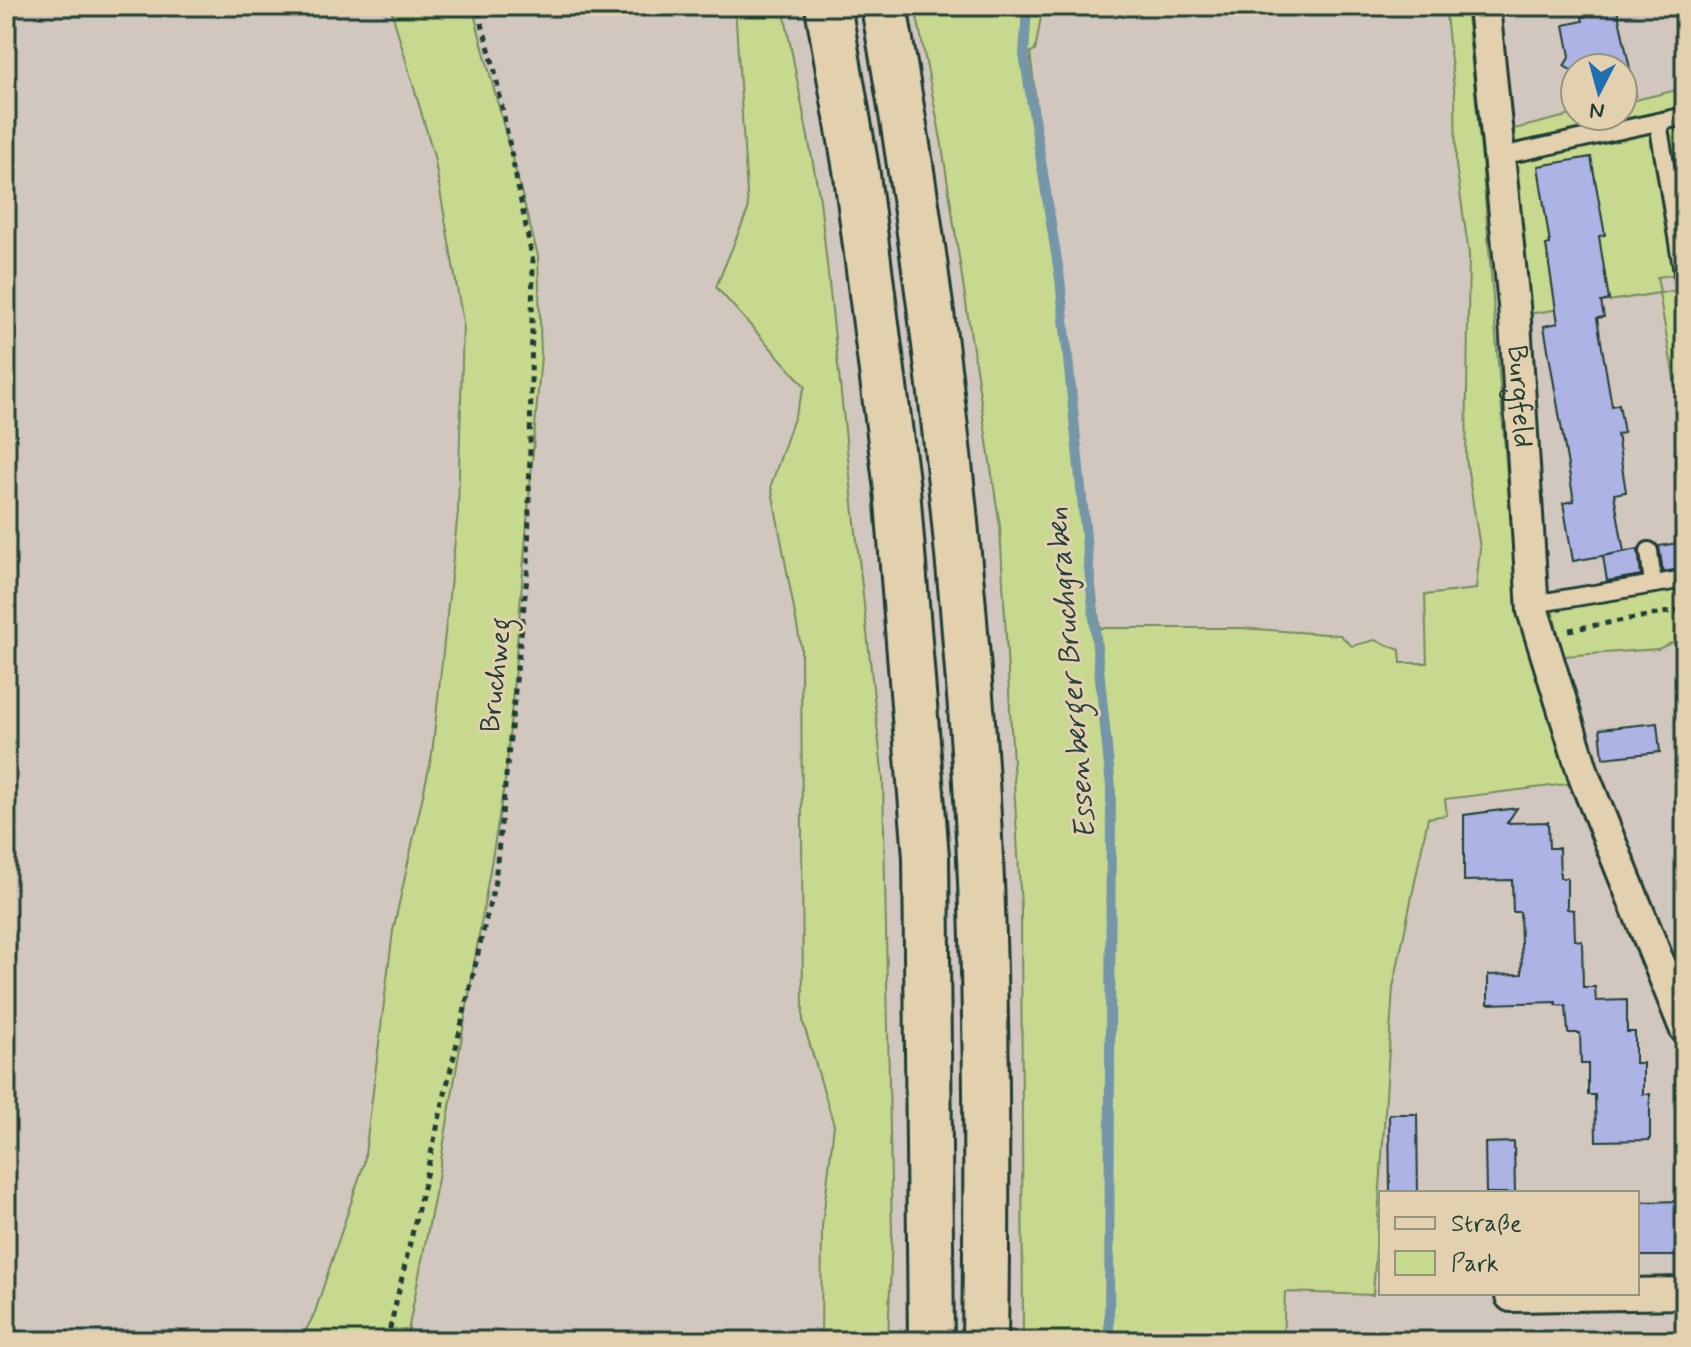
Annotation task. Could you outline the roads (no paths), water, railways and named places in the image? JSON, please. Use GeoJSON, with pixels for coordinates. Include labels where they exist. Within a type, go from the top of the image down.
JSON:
{"type":"FeatureCollection","features":[{"type":"Feature","properties":{"kind":"highway"},"geometry":{"type":"LineString","coordinates":[[828,6],[857,175],[895,473],[926,857],[931,1341]]}},
{"type":"Feature","properties":{"kind":"highway"},"geometry":{"type":"LineString","coordinates":[[884,6],[933,314],[972,709],[982,927],[988,1169],[985,1341]]}},
{"type":"Feature","properties":{"kind":"street","name":"Burgfeld"},"geometry":{"type":"LineString","coordinates":[[1484,6],[1514,305],[1533,604],[1585,779],[1685,1028]]}},
{"type":"Feature","properties":{"kind":"street"},"geometry":{"type":"LineString","coordinates":[[1639,1294],[1685,1293]]}},
{"type":"Feature","properties":{"kind":"street"},"geometry":{"type":"LineString","coordinates":[[1511,1296],[1569,1295]]}},
{"type":"Feature","properties":{"kind":"lane"},"geometry":{"type":"LineString","coordinates":[[1501,156],[1685,116]]}},
{"type":"Feature","properties":{"kind":"lane"},"geometry":{"type":"LineString","coordinates":[[1658,122],[1685,285]]}},
{"type":"Feature","properties":{"kind":"lane"},"geometry":{"type":"LineString","coordinates":[[1649,551],[1653,584]]}},
{"type":"Feature","properties":{"kind":"lane"},"geometry":{"type":"LineString","coordinates":[[1533,604],[1685,579]]}},
{"type":"Feature","properties":{"kind":"waterway","name":"Essenberger Bruchgraben"},"geometry":{"type":"LineString","coordinates":[[1027,6],[1024,55],[1060,279],[1111,787],[1109,1341]]}}]}
